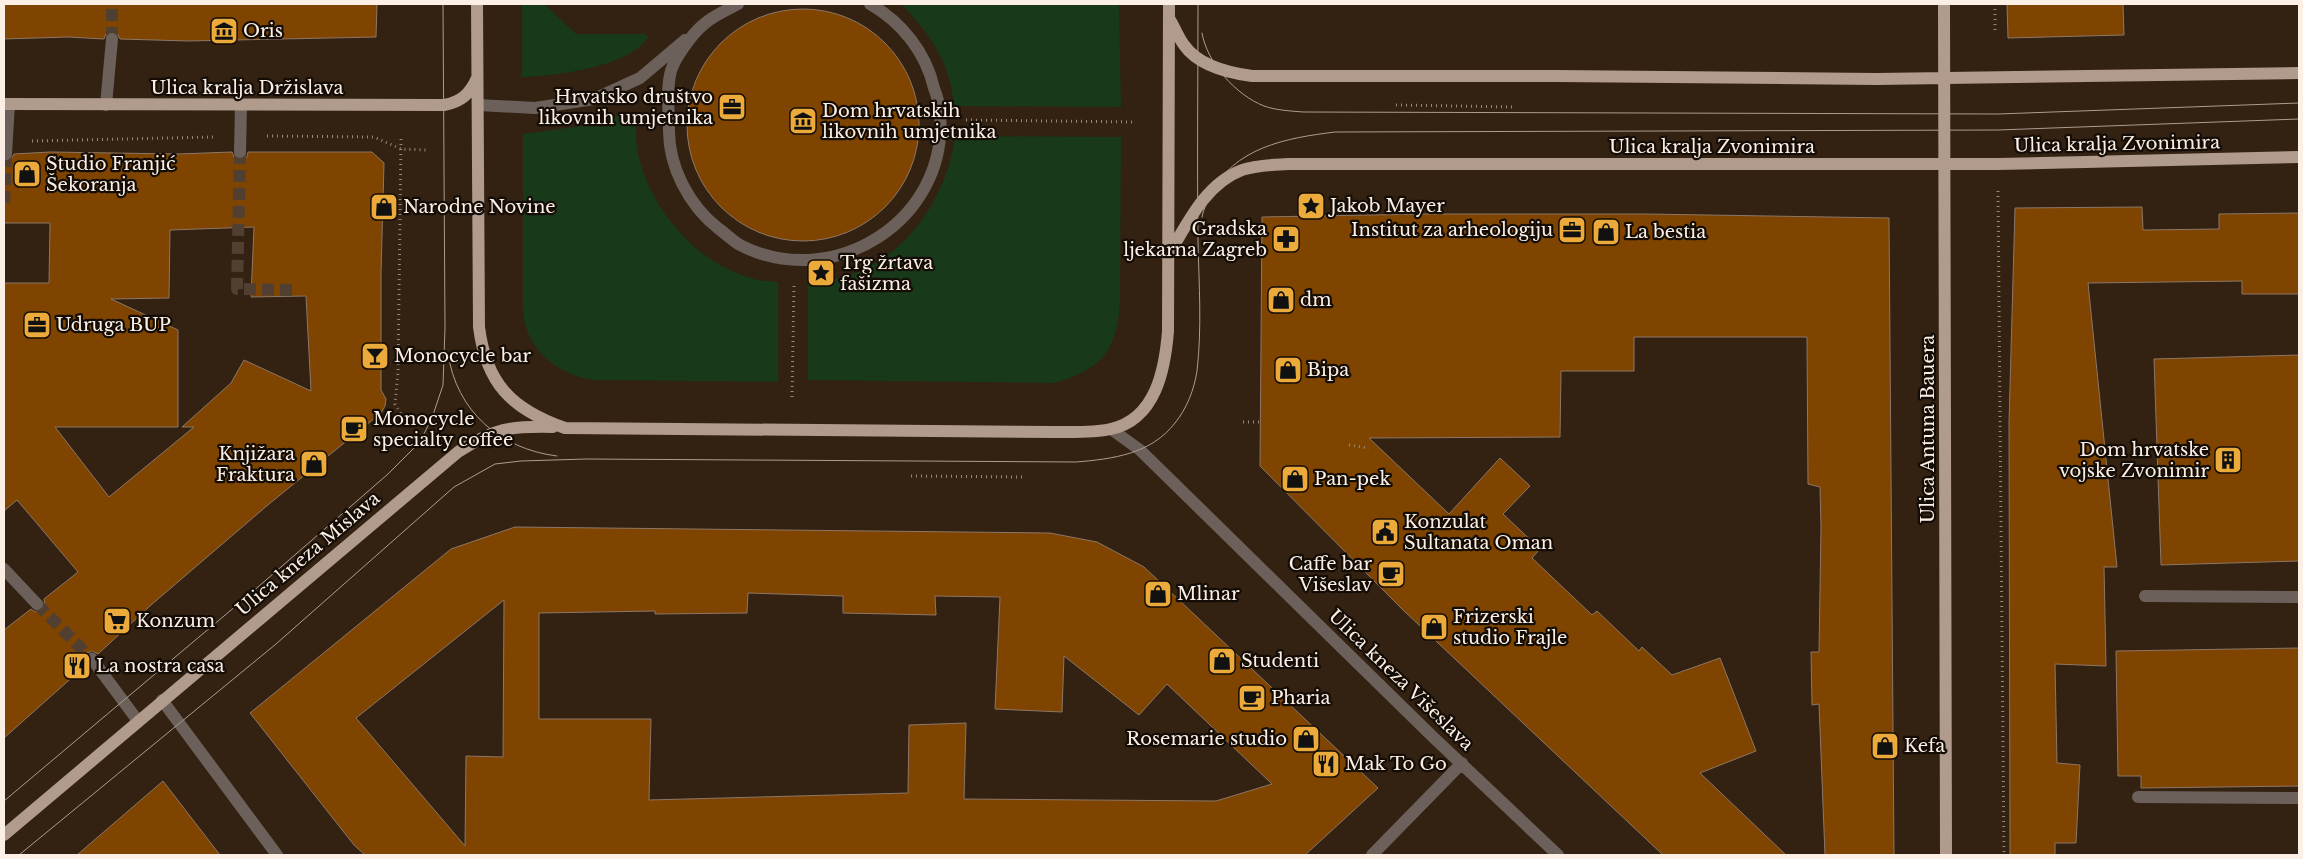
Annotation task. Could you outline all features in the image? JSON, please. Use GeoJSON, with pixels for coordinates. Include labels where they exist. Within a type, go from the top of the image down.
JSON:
{"type":"FeatureCollection","features":[{"type":"Feature","properties":{"kind":"main road"},"geometry":{"type":"LineString","coordinates":[[477,4],[479,326],[481,347],[487,366],[498,385],[526,411],[542,420],[565,428],[1034,432],[1110,429],[1133,420],[1155,392],[1161,377],[1168,330],[1169,4]]}},
{"type":"Feature","properties":{"kind":"main road","name":"Ulica Antuna Bauera"},"geometry":{"type":"LineString","coordinates":[[1944,4],[1946,164],[1946,855]]}},
{"type":"Feature","properties":{"kind":"main road"},"geometry":{"type":"LineString","coordinates":[[1169,18],[1184,46],[1199,58],[1234,74],[1252,76],[1944,79],[2299,74]]}},
{"type":"Feature","properties":{"kind":"main road","name":"Ulica kralja Držislava"},"geometry":{"type":"LineString","coordinates":[[6,104],[444,105],[455,103],[464,98],[473,88],[477,78]]}},
{"type":"Feature","properties":{"kind":"main road","name":"Ulica kralja Zvonimira"},"geometry":{"type":"LineString","coordinates":[[1168,256],[1198,205],[1214,188],[1242,170],[1260,166],[1288,164],[1946,164],[2299,157]]}},
{"type":"Feature","properties":{"kind":"main road","name":"Ulica kneza Mislava"},"geometry":{"type":"LineString","coordinates":[[4,835],[458,452],[492,432],[507,428],[524,426],[565,428]]}},
{"type":"Feature","properties":{"kind":"street"},"geometry":{"type":"LineString","coordinates":[[719,4],[682,51],[671,71],[668,144],[681,184],[706,219],[740,244],[779,258],[820,260],[860,249],[889,231],[913,207],[930,178],[939,146],[940,112],[930,69],[906,32],[870,4]]}},
{"type":"Feature","properties":{"kind":"street"},"geometry":{"type":"LineString","coordinates":[[478,105],[535,108],[594,99],[640,78],[703,24],[738,4]]}},
{"type":"Feature","properties":{"kind":"street"},"geometry":{"type":"LineString","coordinates":[[106,105],[112,39]]}},
{"type":"Feature","properties":{"kind":"street"},"geometry":{"type":"LineString","coordinates":[[6,104],[6,154]]}},
{"type":"Feature","properties":{"kind":"street"},"geometry":{"type":"LineString","coordinates":[[240,152],[241,105]]}},
{"type":"Feature","properties":{"kind":"street","name":"Ulica kneza Višeslava"},"geometry":{"type":"LineString","coordinates":[[1110,429],[1140,450],[1558,855]]}},
{"type":"Feature","properties":{"kind":"street"},"geometry":{"type":"LineString","coordinates":[[4,569],[37,604]]}},
{"type":"Feature","properties":{"kind":"street"},"geometry":{"type":"LineString","coordinates":[[2145,596],[2299,597]]}},
{"type":"Feature","properties":{"kind":"street"},"geometry":{"type":"LineString","coordinates":[[92,659],[138,721]]}},
{"type":"Feature","properties":{"kind":"street"},"geometry":{"type":"LineString","coordinates":[[162,700],[277,855]]}},
{"type":"Feature","properties":{"kind":"street"},"geometry":{"type":"LineString","coordinates":[[1372,855],[1462,763]]}},
{"type":"Feature","properties":{"kind":"street"},"geometry":{"type":"LineString","coordinates":[[2138,797],[2299,798]]}},
{"type":"Feature","properties":{"kind":"path"},"geometry":{"type":"LineString","coordinates":[[1995,4],[1995,30]]}},
{"type":"Feature","properties":{"kind":"path"},"geometry":{"type":"LineString","coordinates":[[1386,105],[1514,108]]}},
{"type":"Feature","properties":{"kind":"path"},"geometry":{"type":"LineString","coordinates":[[957,120],[1142,120]]}},
{"type":"Feature","properties":{"kind":"path"},"geometry":{"type":"LineString","coordinates":[[401,138],[398,372],[395,404],[408,426]]}},
{"type":"Feature","properties":{"kind":"path"},"geometry":{"type":"LineString","coordinates":[[1998,183],[2004,855]]}},
{"type":"Feature","properties":{"kind":"path"},"geometry":{"type":"LineString","coordinates":[[792,397],[794,286]]}},
{"type":"Feature","properties":{"kind":"path"},"geometry":{"type":"LineString","coordinates":[[1243,422],[1260,422]]}},
{"type":"Feature","properties":{"kind":"path"},"geometry":{"type":"LineString","coordinates":[[1348,445],[1370,448]]}},
{"type":"Feature","properties":{"kind":"path"},"geometry":{"type":"LineString","coordinates":[[911,476],[1024,477]]}},
{"type":"Feature","properties":{"kind":"green space"},"geometry":{"type":"Polygon","coordinates":[[[522,4],[544,4],[576,34],[645,34],[648,37],[640,47],[626,55],[591,68],[552,75],[522,77],[522,4]]]}},
{"type":"Feature","properties":{"kind":"green space"},"geometry":{"type":"Polygon","coordinates":[[[901,4],[1119,4],[1121,107],[954,106],[948,76],[937,50],[930,38],[901,4]]]}},
{"type":"Feature","properties":{"kind":"green space"},"geometry":{"type":"Polygon","coordinates":[[[624,114],[636,120],[638,152],[647,181],[656,200],[681,234],[713,261],[732,271],[754,279],[778,282],[778,382],[594,380],[581,377],[556,366],[537,348],[530,337],[525,325],[523,311],[523,134],[581,126],[624,114]]]}},
{"type":"Feature","properties":{"kind":"green space"},"geometry":{"type":"Polygon","coordinates":[[[955,136],[1121,137],[1120,302],[1115,333],[1104,356],[1084,372],[1054,383],[808,380],[808,283],[847,276],[860,271],[879,261],[911,233],[936,197],[945,177],[955,136]]]}},
{"type":"Feature","properties":{"kind":"building"},"geometry":{"type":"Polygon","coordinates":[[[4,4],[377,4],[376,37],[188,41],[120,39],[117,33],[112,31],[106,34],[104,39],[68,37],[4,39],[4,4]]]}},
{"type":"Feature","properties":{"kind":"building"},"geometry":{"type":"Polygon","coordinates":[[[2007,4],[2123,4],[2124,35],[2008,38],[2007,4]]]}},
{"type":"Feature","properties":{"kind":"building","name":"Dom hrvatskih likovnih umjetnika"},"geometry":{"type":"Polygon","coordinates":[[[803,9],[837,14],[847,18],[867,29],[885,43],[899,61],[910,81],[914,91],[919,125],[914,159],[910,169],[899,189],[885,207],[867,221],[847,232],[837,236],[803,241],[769,236],[759,232],[739,221],[721,207],[707,189],[696,169],[692,159],[687,125],[692,91],[696,81],[707,61],[721,43],[739,29],[759,18],[769,14],[803,9]]]}},
{"type":"Feature","properties":{"kind":"building"},"geometry":{"type":"Polygon","coordinates":[[[50,152],[178,154],[232,152],[235,159],[240,160],[247,157],[248,152],[372,152],[384,163],[381,274],[381,390],[386,399],[381,413],[269,504],[151,605],[98,654],[92,651],[87,653],[84,659],[86,665],[4,738],[4,630],[31,609],[35,612],[42,610],[45,606],[44,599],[78,572],[17,500],[4,511],[4,283],[49,283],[50,223],[4,223],[4,162],[10,161],[14,154],[50,152]],[[254,227],[170,230],[169,298],[111,299],[178,330],[178,427],[55,427],[109,497],[194,427],[182,427],[231,383],[244,360],[311,391],[306,296],[251,297],[254,227]]]}},
{"type":"Feature","properties":{"kind":"building"},"geometry":{"type":"Polygon","coordinates":[[[2142,207],[2143,230],[2219,229],[2219,214],[2299,213],[2299,294],[2242,294],[2242,281],[2088,283],[2117,567],[2104,567],[2106,666],[2055,664],[2057,763],[2080,765],[2076,843],[2055,843],[2055,855],[2010,855],[2009,422],[2015,208],[2142,207]]]}},
{"type":"Feature","properties":{"kind":"building"},"geometry":{"type":"Polygon","coordinates":[[[1427,214],[1647,214],[1889,218],[1894,855],[1825,855],[1819,704],[1812,705],[1811,652],[1819,652],[1820,487],[1808,484],[1807,337],[1634,337],[1634,371],[1561,371],[1560,437],[1369,438],[1449,514],[1500,458],[1530,486],[1503,514],[1540,549],[1532,558],[1592,615],[1597,611],[1639,651],[1642,647],[1672,675],[1720,658],[1756,751],[1700,773],[1786,855],[1663,855],[1402,609],[1260,466],[1262,217],[1427,214]]]}},
{"type":"Feature","properties":{"kind":"building","name":"Dom hrvatske vojske Zvonimir"},"geometry":{"type":"Polygon","coordinates":[[[2299,355],[2299,561],[2161,565],[2154,359],[2299,355]]]}},
{"type":"Feature","properties":{"kind":"building"},"geometry":{"type":"Polygon","coordinates":[[[515,527],[1050,533],[1097,542],[1144,567],[1378,788],[1305,855],[365,855],[354,845],[250,713],[451,549],[515,527]],[[748,593],[747,613],[655,614],[655,611],[539,613],[539,719],[651,719],[649,800],[908,793],[909,725],[966,723],[964,799],[1216,801],[1272,784],[1167,684],[1139,715],[1064,656],[1062,712],[995,709],[1000,597],[935,596],[936,615],[843,613],[843,596],[748,593]],[[504,600],[356,718],[465,846],[466,756],[503,757],[504,600]]]}},
{"type":"Feature","properties":{"kind":"building"},"geometry":{"type":"Polygon","coordinates":[[[2299,648],[2299,786],[2141,788],[2141,776],[2118,776],[2116,651],[2299,648]]]}},
{"type":"Feature","properties":{"kind":"building"},"geometry":{"type":"Polygon","coordinates":[[[163,781],[220,855],[77,855],[163,781]]]}},
{"type":"Feature","properties":{"kind":"tunnel"},"geometry":{"type":"LineString","coordinates":[[112,4],[112,39]]}},
{"type":"Feature","properties":{"kind":"tunnel"},"geometry":{"type":"LineString","coordinates":[[240,152],[237,289],[296,290]]}},
{"type":"Feature","properties":{"kind":"tunnel"},"geometry":{"type":"LineString","coordinates":[[4,203],[6,154]]}},
{"type":"Feature","properties":{"kind":"tunnel"},"geometry":{"type":"LineString","coordinates":[[37,604],[92,659]]}},
{"type":"Feature","properties":{"kind":"tram line"},"geometry":{"type":"LineString","coordinates":[[4,801],[243,600],[388,474],[418,444],[425,432],[443,385],[445,328],[443,4]]}},
{"type":"Feature","properties":{"kind":"tram line"},"geometry":{"type":"LineString","coordinates":[[19,855],[276,644],[454,487],[495,464],[521,461],[586,459],[1076,462],[1117,457],[1155,442],[1175,423],[1183,411],[1192,392],[1199,355],[1198,4]]}},
{"type":"Feature","properties":{"kind":"tram line"},"geometry":{"type":"LineString","coordinates":[[1202,33],[1210,56],[1216,66],[1224,77],[1243,94],[1264,106],[1303,112],[1998,114],[2299,103]]}},
{"type":"Feature","properties":{"kind":"tram line"},"geometry":{"type":"LineString","coordinates":[[1202,217],[1210,196],[1220,179],[1232,166],[1247,156],[1280,142],[1335,132],[1998,130],[2299,119]]}},
{"type":"Feature","properties":{"kind":"tram line"},"geometry":{"type":"LineString","coordinates":[[448,353],[460,393],[484,424],[500,436],[517,445],[536,452],[557,456]]}},
{"type":"Feature","properties":{"kind":"place","name":"Oris"},"geometry":{"type":"Point","coordinates":[224,31]}},
{"type":"Feature","properties":{"kind":"place","name":"Hrvatsko društvo likovnih umjetnika"},"geometry":{"type":"Point","coordinates":[732,107]}},
{"type":"Feature","properties":{"kind":"place","name":"Dom hrvatskih likovnih umjetnika"},"geometry":{"type":"Point","coordinates":[803,121]}},
{"type":"Feature","properties":{"kind":"place","name":"Studio Franjić Šekoranja"},"geometry":{"type":"Point","coordinates":[27,174]}},
{"type":"Feature","properties":{"kind":"place","name":"Jakob Mayer"},"geometry":{"type":"Point","coordinates":[1311,206]}},
{"type":"Feature","properties":{"kind":"place","name":"Narodne Novine"},"geometry":{"type":"Point","coordinates":[384,207]}},
{"type":"Feature","properties":{"kind":"place","name":"Institut za arheologiju"},"geometry":{"type":"Point","coordinates":[1572,230]}},
{"type":"Feature","properties":{"kind":"place","name":"La bestia"},"geometry":{"type":"Point","coordinates":[1606,232]}},
{"type":"Feature","properties":{"kind":"place","name":"Gradska ljekarna Zagreb"},"geometry":{"type":"Point","coordinates":[1286,239]}},
{"type":"Feature","properties":{"kind":"place","name":"Trg žrtava fašizma"},"geometry":{"type":"Point","coordinates":[821,273]}},
{"type":"Feature","properties":{"kind":"place","name":"dm"},"geometry":{"type":"Point","coordinates":[1281,300]}},
{"type":"Feature","properties":{"kind":"place","name":"Udruga BUP"},"geometry":{"type":"Point","coordinates":[37,325]}},
{"type":"Feature","properties":{"kind":"place","name":"Monocycle bar"},"geometry":{"type":"Point","coordinates":[375,356]}},
{"type":"Feature","properties":{"kind":"place","name":"Bipa"},"geometry":{"type":"Point","coordinates":[1288,370]}},
{"type":"Feature","properties":{"kind":"place","name":"Monocycle specialty coffee"},"geometry":{"type":"Point","coordinates":[354,429]}},
{"type":"Feature","properties":{"kind":"place","name":"Dom hrvatske vojske Zvonimir"},"geometry":{"type":"Point","coordinates":[2228,460]}},
{"type":"Feature","properties":{"kind":"place","name":"Knjižara Fraktura"},"geometry":{"type":"Point","coordinates":[314,464]}},
{"type":"Feature","properties":{"kind":"place","name":"Pan-pek"},"geometry":{"type":"Point","coordinates":[1295,479]}},
{"type":"Feature","properties":{"kind":"place","name":"Konzulat Sultanata Oman"},"geometry":{"type":"Point","coordinates":[1385,532]}},
{"type":"Feature","properties":{"kind":"place","name":"Caffe bar Višeslav"},"geometry":{"type":"Point","coordinates":[1391,574]}},
{"type":"Feature","properties":{"kind":"place","name":"Mlinar"},"geometry":{"type":"Point","coordinates":[1158,594]}},
{"type":"Feature","properties":{"kind":"place","name":"Konzum"},"geometry":{"type":"Point","coordinates":[117,621]}},
{"type":"Feature","properties":{"kind":"place","name":"Frizerski studio Frajle"},"geometry":{"type":"Point","coordinates":[1434,627]}},
{"type":"Feature","properties":{"kind":"place","name":"Studenti"},"geometry":{"type":"Point","coordinates":[1222,661]}},
{"type":"Feature","properties":{"kind":"place","name":"La nostra casa"},"geometry":{"type":"Point","coordinates":[77,666]}},
{"type":"Feature","properties":{"kind":"place","name":"Pharia"},"geometry":{"type":"Point","coordinates":[1252,698]}},
{"type":"Feature","properties":{"kind":"place","name":"Rosemarie studio"},"geometry":{"type":"Point","coordinates":[1306,739]}},
{"type":"Feature","properties":{"kind":"place","name":"Kefa"},"geometry":{"type":"Point","coordinates":[1885,746]}},
{"type":"Feature","properties":{"kind":"place","name":"Mak To Go"},"geometry":{"type":"Point","coordinates":[1326,764]}}]}
